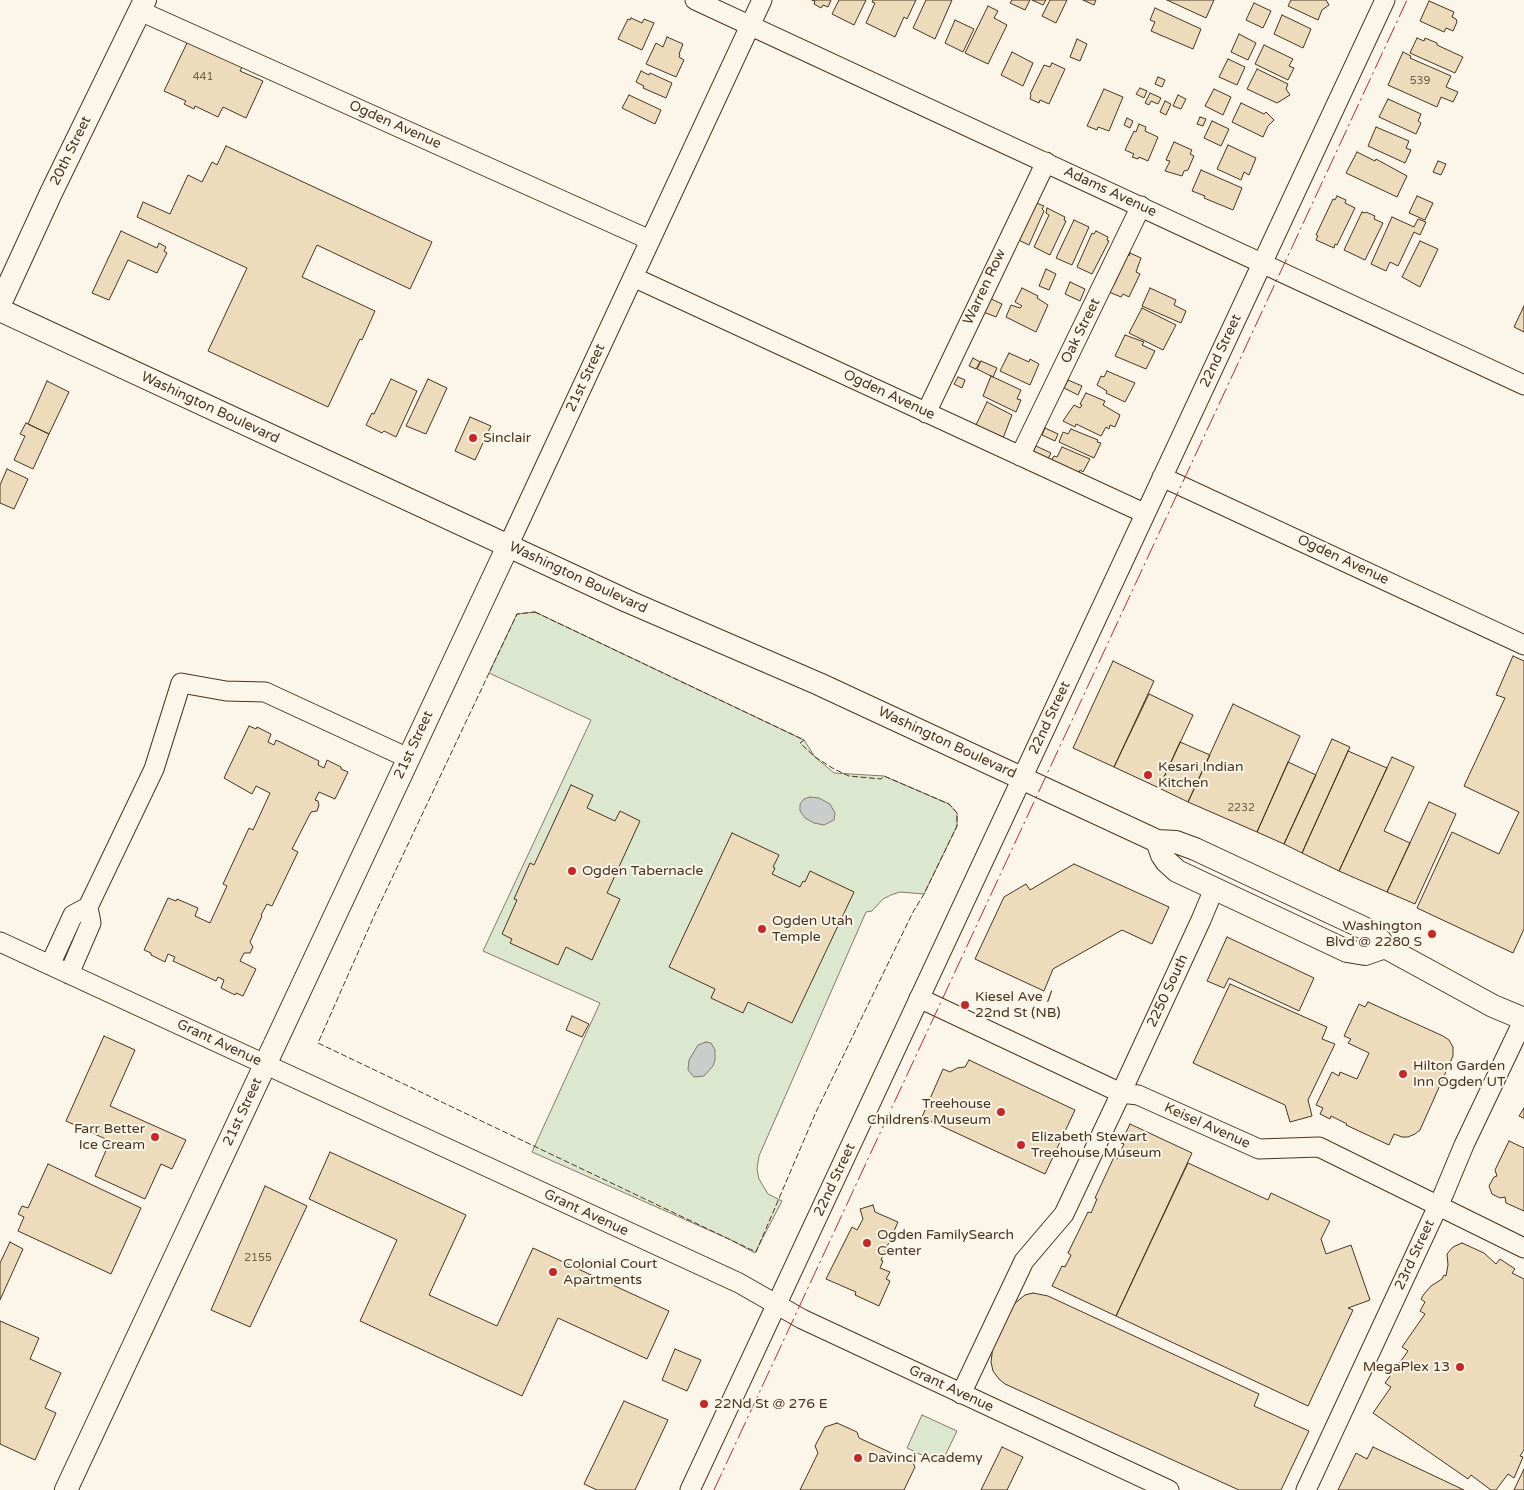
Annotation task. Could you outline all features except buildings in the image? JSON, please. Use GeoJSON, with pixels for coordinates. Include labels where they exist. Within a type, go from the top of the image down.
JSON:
{"type":"FeatureCollection","features":[{"type":"Feature","properties":{"kind":"main road","name":"20th Street"},"geometry":{"type":"LineString","coordinates":[[0,304],[51,193],[142,5]]}},
{"type":"Feature","properties":{"kind":"main road","name":"Washington Boulevard"},"geometry":{"type":"LineString","coordinates":[[0,310],[688,629],[819,684],[1157,841],[1176,842],[1203,853],[1366,930],[1380,940],[1385,948],[1493,1006],[1524,1019]]}},
{"type":"Feature","properties":{"kind":"main road","name":"21st Street"},"geometry":{"type":"LineString","coordinates":[[66,1490],[508,546]]}},
{"type":"Feature","properties":{"kind":"main road"},"geometry":{"type":"LineString","coordinates":[[1157,841],[1162,854],[1171,866],[1177,871],[1214,889],[1347,951],[1365,954],[1385,948]]}},
{"type":"Feature","properties":{"kind":"street","name":"Adams Avenue"},"geometry":{"type":"LineString","coordinates":[[695,0],[1263,262],[1524,385]]}},
{"type":"Feature","properties":{"kind":"street","name":"21st Street"},"geometry":{"type":"LineString","coordinates":[[508,546],[762,0]]}},
{"type":"Feature","properties":{"kind":"street","name":"22nd Street"},"geometry":{"type":"LineString","coordinates":[[690,1490],[1144,513],[1385,0]]}},
{"type":"Feature","properties":{"kind":"street","name":"Ogden Avenue"},"geometry":{"type":"LineString","coordinates":[[142,5],[650,240]]}},
{"type":"Feature","properties":{"kind":"street","name":"Warren Row"},"geometry":{"type":"LineString","coordinates":[[926,412],[1046,162]]}},
{"type":"Feature","properties":{"kind":"street","name":"Oak Street"},"geometry":{"type":"LineString","coordinates":[[1020,456],[1141,206]]}},
{"type":"Feature","properties":{"kind":"street","name":"Ogden Avenue"},"geometry":{"type":"LineString","coordinates":[[633,277],[1144,513]]}},
{"type":"Feature","properties":{"kind":"street","name":"Ogden Avenue"},"geometry":{"type":"LineString","coordinates":[[1162,477],[1524,645]]}},
{"type":"Feature","properties":{"kind":"street"},"geometry":{"type":"LineString","coordinates":[[50,966],[74,915],[88,907],[154,769],[181,683],[226,691],[264,692],[408,758]]}},
{"type":"Feature","properties":{"kind":"street","name":"2250 South"},"geometry":{"type":"LineString","coordinates":[[961,1394],[1018,1270],[1064,1214],[1214,889]]}},
{"type":"Feature","properties":{"kind":"street"},"geometry":{"type":"LineString","coordinates":[[69,974],[92,923],[88,907]]}},
{"type":"Feature","properties":{"kind":"street","name":"Grant Avenue"},"geometry":{"type":"LineString","coordinates":[[0,942],[739,1284],[802,1320],[1169,1490]]}},
{"type":"Feature","properties":{"kind":"street","name":"Keisel Avenue"},"geometry":{"type":"LineString","coordinates":[[919,998],[1121,1093],[1138,1095],[1259,1149],[1319,1147],[1524,1248]]}},
{"type":"Feature","properties":{"kind":"street","name":"23rd Street"},"geometry":{"type":"LineString","coordinates":[[1306,1490],[1438,1206],[1464,1145],[1524,1019]]}},
{"type":"Feature","properties":{"kind":"green space"},"geometry":{"type":"Polygon","coordinates":[[[535,612],[804,740],[815,757],[834,773],[884,776],[949,804],[957,813],[957,826],[924,894],[900,892],[883,899],[872,911],[866,912],[759,1156],[757,1169],[759,1179],[768,1194],[782,1201],[755,1253],[729,1239],[532,1152],[600,1003],[483,951],[591,720],[489,673],[517,614],[535,612]]]}},
{"type":"Feature","properties":{"kind":"green space"},"geometry":{"type":"Polygon","coordinates":[[[922,1415],[957,1431],[941,1464],[907,1448],[922,1415]]]}},
{"type":"Feature","properties":{"kind":"shaded area"},"geometry":{"type":"Polygon","coordinates":[[[810,797],[819,798],[830,804],[835,813],[834,820],[824,825],[814,823],[805,818],[800,811],[800,804],[804,799],[810,797]]]}},
{"type":"Feature","properties":{"kind":"shaded area"},"geometry":{"type":"Polygon","coordinates":[[[706,1042],[711,1043],[715,1050],[713,1066],[704,1076],[694,1077],[688,1070],[689,1060],[698,1045],[706,1042]]]}},
{"type":"Feature","properties":{"kind":"fence"},"geometry":{"type":"LineString","coordinates":[[535,612],[804,740],[800,743],[815,757],[834,769],[849,776],[881,779],[884,776],[949,804],[957,813],[957,826],[816,1112],[756,1252],[318,1043],[375,914],[517,614],[535,612]]}},
{"type":"Feature","properties":{"kind":"power"},"geometry":{"type":"LineString","coordinates":[[714,1490],[1407,0]]}},
{"type":"Feature","properties":{"kind":"place","name":"Sinclair"},"geometry":{"type":"Point","coordinates":[473,438]}},
{"type":"Feature","properties":{"kind":"place","name":"Kesari Indian Kitchen"},"geometry":{"type":"Point","coordinates":[1148,775]}},
{"type":"Feature","properties":{"kind":"place","name":"Ogden Tabernacle"},"geometry":{"type":"Point","coordinates":[572,871]}},
{"type":"Feature","properties":{"kind":"place","name":"Ogden Utah Temple"},"geometry":{"type":"Point","coordinates":[762,929]}},
{"type":"Feature","properties":{"kind":"place","name":"Washington Blvd @ 2280 S"},"geometry":{"type":"Point","coordinates":[1432,934]}},
{"type":"Feature","properties":{"kind":"place","name":"Kiesel Ave / 22nd St (NB)"},"geometry":{"type":"Point","coordinates":[965,1005]}},
{"type":"Feature","properties":{"kind":"place","name":"Hilton Garden Inn Ogden UT"},"geometry":{"type":"Point","coordinates":[1403,1074]}},
{"type":"Feature","properties":{"kind":"place","name":"Treehouse Childrens Museum"},"geometry":{"type":"Point","coordinates":[1001,1112]}},
{"type":"Feature","properties":{"kind":"place","name":"Farr Better Ice Cream"},"geometry":{"type":"Point","coordinates":[155,1137]}},
{"type":"Feature","properties":{"kind":"place","name":"Elizabeth Stewart Treehouse Museum"},"geometry":{"type":"Point","coordinates":[1021,1145]}},
{"type":"Feature","properties":{"kind":"place","name":"Ogden FamilySearch Center"},"geometry":{"type":"Point","coordinates":[867,1243]}},
{"type":"Feature","properties":{"kind":"place","name":"Colonial Court Apartments"},"geometry":{"type":"Point","coordinates":[553,1272]}},
{"type":"Feature","properties":{"kind":"place","name":"MegaPlex 13"},"geometry":{"type":"Point","coordinates":[1460,1367]}},
{"type":"Feature","properties":{"kind":"place","name":"22Nd St @ 276 E"},"geometry":{"type":"Point","coordinates":[704,1404]}},
{"type":"Feature","properties":{"kind":"place","name":"Davinci Academy"},"geometry":{"type":"Point","coordinates":[858,1458]}}]}
